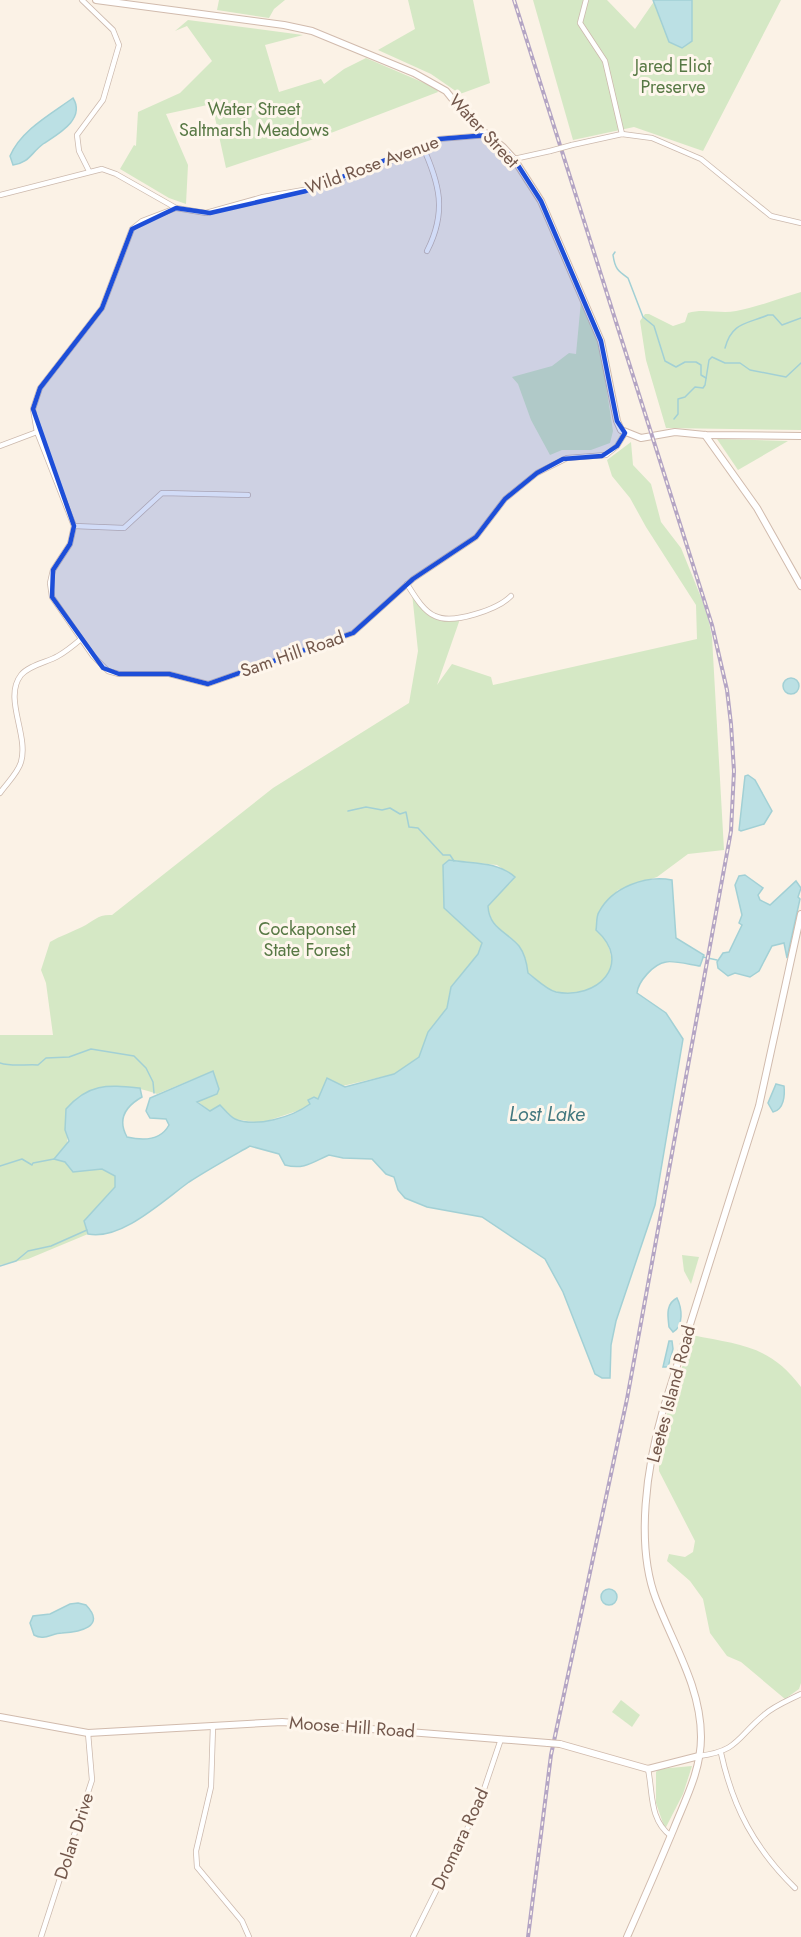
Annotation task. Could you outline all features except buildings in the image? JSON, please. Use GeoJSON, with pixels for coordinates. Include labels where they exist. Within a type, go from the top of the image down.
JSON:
{"type":"FeatureCollection","features":[{"type":"Feature","properties":{"kind":"main road","name":"Water Street"},"geometry":{"type":"LineString","coordinates":[[96,0],[284,25],[312,31],[429,79],[446,91],[470,121],[514,159],[541,201],[601,341],[617,421],[625,433]]}},
{"type":"Feature","properties":{"kind":"main road"},"geometry":{"type":"LineString","coordinates":[[625,433],[641,438],[670,432],[705,435],[801,436]]}},
{"type":"Feature","properties":{"kind":"main road"},"geometry":{"type":"LineString","coordinates":[[705,435],[757,508],[801,586]]}},
{"type":"Feature","properties":{"kind":"main road","name":"Leetes Island Road"},"geometry":{"type":"LineString","coordinates":[[628,1936],[671,1836],[694,1777],[699,1756],[700,1726],[694,1691],[655,1598],[647,1570],[645,1536],[650,1472],[661,1417],[759,1106],[801,914]]}},
{"type":"Feature","properties":{"kind":"main road","name":"Moose Hill Road"},"geometry":{"type":"LineString","coordinates":[[0,1718],[88,1733],[282,1722],[501,1739],[560,1744],[648,1769]]}},
{"type":"Feature","properties":{"kind":"main road"},"geometry":{"type":"LineString","coordinates":[[648,1769],[699,1756]]}},
{"type":"Feature","properties":{"kind":"street"},"geometry":{"type":"LineString","coordinates":[[0,195],[59,182],[89,171],[79,151],[77,135],[104,97],[119,45],[113,30],[82,0]]}},
{"type":"Feature","properties":{"kind":"street"},"geometry":{"type":"LineString","coordinates":[[586,0],[579,23],[604,61],[622,134]]}},
{"type":"Feature","properties":{"kind":"street"},"geometry":{"type":"LineString","coordinates":[[514,159],[622,134],[652,138],[685,150],[724,176],[771,216],[801,223]]}},
{"type":"Feature","properties":{"kind":"street","name":"Wild Rose Avenue"},"geometry":{"type":"LineString","coordinates":[[89,171],[111,171],[177,208],[191,212],[210,213],[263,197],[306,191],[393,160],[422,145],[445,138],[488,135]]}},
{"type":"Feature","properties":{"kind":"street"},"geometry":{"type":"LineString","coordinates":[[422,145],[435,178],[440,202],[439,222],[427,251]]}},
{"type":"Feature","properties":{"kind":"street"},"geometry":{"type":"LineString","coordinates":[[177,208],[142,221],[132,229],[102,308],[36,393],[33,409],[37,432],[74,526],[124,528],[162,493],[248,495]]}},
{"type":"Feature","properties":{"kind":"street"},"geometry":{"type":"LineString","coordinates":[[0,446],[37,432]]}},
{"type":"Feature","properties":{"kind":"street","name":"Sam Hill Road"},"geometry":{"type":"LineString","coordinates":[[74,526],[70,544],[55,565],[50,583],[55,604],[103,668],[111,673],[170,674],[208,684],[353,633],[407,584],[476,537],[505,499],[543,469],[567,458],[606,455],[617,446],[625,433]]}},
{"type":"Feature","properties":{"kind":"street"},"geometry":{"type":"LineString","coordinates":[[407,584],[419,602],[435,616],[450,619],[502,606],[511,596]]}},
{"type":"Feature","properties":{"kind":"street"},"geometry":{"type":"LineString","coordinates":[[0,793],[20,766],[22,758],[23,743],[15,697],[19,680],[24,672],[60,655],[81,639]]}},
{"type":"Feature","properties":{"kind":"street"},"geometry":{"type":"LineString","coordinates":[[699,1756],[721,1753],[734,1746],[765,1714],[801,1694]]}},
{"type":"Feature","properties":{"kind":"street"},"geometry":{"type":"LineString","coordinates":[[213,1726],[211,1787],[196,1851],[197,1867],[242,1921],[249,1937]]}},
{"type":"Feature","properties":{"kind":"street","name":"Dolan Drive"},"geometry":{"type":"LineString","coordinates":[[41,1937],[92,1780],[88,1733]]}},
{"type":"Feature","properties":{"kind":"street","name":"Dromara Road"},"geometry":{"type":"LineString","coordinates":[[413,1937],[478,1807],[501,1739]]}},
{"type":"Feature","properties":{"kind":"street"},"geometry":{"type":"LineString","coordinates":[[721,1753],[750,1834],[769,1863],[795,1888]]}},
{"type":"Feature","properties":{"kind":"street"},"geometry":{"type":"LineString","coordinates":[[648,1769],[655,1813],[663,1829],[671,1836]]}},
{"type":"Feature","properties":{"kind":"highlighted area"},"geometry":{"type":"Polygon","coordinates":[[[488,135],[514,159],[541,201],[601,341],[617,421],[625,433],[617,446],[602,456],[563,459],[537,473],[505,499],[476,537],[413,579],[353,633],[208,684],[169,674],[119,674],[103,668],[52,597],[53,570],[70,544],[74,526],[33,409],[40,388],[102,308],[132,229],[176,208],[210,213],[306,191],[439,139],[488,135]]]}},
{"type":"Feature","properties":{"kind":"green space"},"geometry":{"type":"Polygon","coordinates":[[[219,0],[285,0],[274,9],[269,18],[217,10],[219,0]]]}},
{"type":"Feature","properties":{"kind":"green space"},"geometry":{"type":"Polygon","coordinates":[[[408,0],[473,0],[490,83],[460,94],[431,74],[378,50],[415,29],[408,0]]]}},
{"type":"Feature","properties":{"kind":"green space","name":"Jared Eliot Preserve"},"geometry":{"type":"Polygon","coordinates":[[[533,0],[607,0],[635,29],[655,0],[781,0],[703,151],[634,127],[573,140],[533,0]]]}},
{"type":"Feature","properties":{"kind":"green space","name":"Water Street Saltmarsh Meadows"},"geometry":{"type":"Polygon","coordinates":[[[188,20],[303,35],[265,45],[279,92],[321,79],[324,84],[344,69],[366,58],[436,88],[438,92],[323,136],[226,168],[212,104],[166,114],[188,165],[186,204],[169,198],[120,169],[134,145],[136,146],[138,112],[180,93],[212,61],[187,26],[175,31],[188,20]]]}},
{"type":"Feature","properties":{"kind":"green space"},"geometry":{"type":"Polygon","coordinates":[[[801,292],[801,430],[666,428],[646,360],[640,321],[645,314],[673,326],[685,322],[688,313],[736,311],[801,292]]]}},
{"type":"Feature","properties":{"kind":"green space"},"geometry":{"type":"Polygon","coordinates":[[[581,301],[600,346],[613,431],[610,443],[591,450],[562,450],[550,455],[531,420],[518,384],[512,377],[552,366],[569,353],[576,354],[581,301]]]}},
{"type":"Feature","properties":{"kind":"green space"},"geometry":{"type":"Polygon","coordinates":[[[717,439],[788,441],[738,470],[717,439]]]}},
{"type":"Feature","properties":{"kind":"green space","name":"Cockaponset State Forest"},"geometry":{"type":"Polygon","coordinates":[[[631,442],[633,465],[651,484],[661,522],[681,548],[707,612],[712,637],[724,850],[688,854],[657,877],[618,890],[598,913],[610,951],[612,970],[609,977],[588,990],[570,993],[552,991],[528,973],[521,949],[499,929],[489,913],[488,906],[515,877],[497,865],[449,860],[443,872],[444,908],[482,943],[478,954],[451,987],[447,1008],[428,1032],[419,1057],[394,1074],[321,1091],[318,1099],[303,1109],[261,1123],[234,1119],[220,1106],[210,1111],[197,1101],[219,1089],[213,1071],[157,1094],[125,1087],[92,1090],[65,1130],[66,1146],[54,1159],[102,1169],[115,1176],[115,1187],[84,1221],[88,1234],[28,1259],[0,1265],[0,1035],[53,1035],[46,983],[41,970],[50,942],[100,917],[112,915],[273,788],[409,703],[418,651],[412,593],[437,618],[460,619],[437,685],[452,664],[491,677],[493,685],[697,639],[696,605],[630,498],[612,476],[607,460],[631,442]]]}},
{"type":"Feature","properties":{"kind":"green space"},"geometry":{"type":"Polygon","coordinates":[[[682,1255],[699,1257],[691,1284],[684,1271],[682,1255]]]}},
{"type":"Feature","properties":{"kind":"green space"},"geometry":{"type":"Polygon","coordinates":[[[692,1335],[739,1345],[766,1355],[789,1373],[801,1387],[801,1683],[799,1689],[785,1699],[741,1662],[727,1656],[710,1633],[703,1599],[690,1581],[667,1561],[669,1554],[685,1557],[693,1552],[695,1541],[659,1471],[659,1450],[666,1418],[692,1335]]]}},
{"type":"Feature","properties":{"kind":"green space"},"geometry":{"type":"Polygon","coordinates":[[[621,1700],[640,1715],[632,1727],[612,1712],[621,1700]]]}},
{"type":"Feature","properties":{"kind":"green space"},"geometry":{"type":"Polygon","coordinates":[[[692,1766],[683,1794],[665,1829],[656,1803],[656,1772],[659,1769],[692,1766]]]}},
{"type":"Feature","properties":{"kind":"water"},"geometry":{"type":"Polygon","coordinates":[[[653,0],[692,0],[692,41],[682,48],[669,42],[653,0]]]}},
{"type":"Feature","properties":{"kind":"water"},"geometry":{"type":"Polygon","coordinates":[[[73,98],[76,113],[68,125],[26,160],[13,165],[10,156],[21,138],[37,123],[73,98]]]}},
{"type":"Feature","properties":{"kind":"water"},"geometry":{"type":"Polygon","coordinates":[[[788,678],[794,678],[799,686],[797,692],[788,694],[783,689],[783,683],[788,678]]]}},
{"type":"Feature","properties":{"kind":"water"},"geometry":{"type":"Polygon","coordinates":[[[748,775],[755,780],[772,811],[764,824],[741,831],[739,830],[745,776],[748,775]]]}},
{"type":"Feature","properties":{"kind":"water","name":"Lost Lake"},"geometry":{"type":"Polygon","coordinates":[[[449,860],[493,866],[515,877],[488,906],[491,919],[519,946],[528,973],[553,991],[571,993],[585,990],[597,985],[606,977],[611,967],[612,955],[607,943],[596,930],[598,914],[612,896],[641,881],[672,880],[676,938],[704,955],[700,966],[677,962],[661,963],[643,979],[637,993],[666,1013],[683,1039],[655,1205],[616,1321],[611,1345],[610,1378],[602,1378],[595,1374],[563,1292],[545,1259],[482,1217],[427,1207],[405,1198],[398,1190],[394,1177],[386,1174],[372,1159],[329,1155],[298,1167],[285,1165],[279,1154],[250,1146],[189,1182],[142,1217],[101,1235],[88,1234],[84,1221],[115,1187],[115,1176],[102,1169],[73,1172],[65,1162],[54,1159],[69,1141],[65,1130],[66,1109],[91,1090],[108,1086],[140,1088],[142,1097],[128,1109],[123,1124],[127,1137],[146,1139],[161,1134],[169,1125],[166,1119],[150,1118],[146,1111],[150,1098],[213,1071],[219,1089],[217,1094],[197,1102],[210,1111],[220,1105],[235,1119],[263,1122],[294,1113],[310,1104],[308,1100],[314,1097],[318,1099],[327,1078],[345,1087],[394,1074],[419,1057],[428,1032],[447,1008],[451,987],[478,954],[482,943],[444,908],[443,865],[449,860]]]}},
{"type":"Feature","properties":{"kind":"water"},"geometry":{"type":"Polygon","coordinates":[[[745,875],[763,888],[758,895],[760,900],[770,905],[796,881],[801,888],[798,897],[800,899],[787,958],[784,943],[772,946],[759,971],[750,977],[735,973],[728,976],[718,968],[717,962],[723,953],[729,952],[742,925],[739,923],[742,915],[735,885],[739,876],[745,875]]]}},
{"type":"Feature","properties":{"kind":"water"},"geometry":{"type":"Polygon","coordinates":[[[776,1084],[784,1086],[784,1098],[780,1108],[773,1112],[768,1103],[776,1084]]]}},
{"type":"Feature","properties":{"kind":"water"},"geometry":{"type":"Polygon","coordinates":[[[677,1298],[681,1316],[679,1326],[673,1332],[669,1327],[668,1311],[677,1298]]]}},
{"type":"Feature","properties":{"kind":"water"},"geometry":{"type":"Polygon","coordinates":[[[669,1341],[672,1341],[673,1349],[668,1367],[663,1367],[669,1341]]]}},
{"type":"Feature","properties":{"kind":"water"},"geometry":{"type":"Polygon","coordinates":[[[609,1589],[617,1597],[609,1605],[601,1597],[609,1589]]]}},
{"type":"Feature","properties":{"kind":"water"},"geometry":{"type":"Polygon","coordinates":[[[70,1604],[86,1605],[92,1612],[94,1619],[88,1627],[45,1637],[34,1635],[30,1623],[33,1616],[50,1614],[70,1604]]]}},
{"type":"Feature","properties":{"kind":"waterway"},"geometry":{"type":"LineString","coordinates":[[615,252],[613,255],[616,267],[628,278],[643,317],[654,326],[665,361],[676,367],[685,362],[696,362],[701,365],[701,375],[706,378]]}},
{"type":"Feature","properties":{"kind":"waterway"},"geometry":{"type":"LineString","coordinates":[[725,348],[732,333],[741,325],[768,315],[773,315],[782,325],[801,318]]}},
{"type":"Feature","properties":{"kind":"waterway"},"geometry":{"type":"LineString","coordinates":[[674,419],[678,414],[678,399],[685,397],[695,387],[703,388],[705,385],[709,360],[712,357],[725,363],[740,363],[750,370],[786,377],[801,363]]}},
{"type":"Feature","properties":{"kind":"waterway"},"geometry":{"type":"LineString","coordinates":[[348,811],[366,807],[382,810],[390,808],[400,814],[406,812],[409,827],[418,828],[443,855],[450,855],[454,861]]}},
{"type":"Feature","properties":{"kind":"waterway"},"geometry":{"type":"LineString","coordinates":[[703,957],[717,960]]}},
{"type":"Feature","properties":{"kind":"waterway"},"geometry":{"type":"LineString","coordinates":[[0,1063],[38,1065],[46,1058],[69,1057],[91,1049],[134,1056],[146,1068],[153,1082],[154,1093]]}},
{"type":"Feature","properties":{"kind":"waterway"},"geometry":{"type":"LineString","coordinates":[[0,1166],[22,1159],[32,1165],[54,1159]]}},
{"type":"Feature","properties":{"kind":"waterway"},"geometry":{"type":"LineString","coordinates":[[0,1266],[16,1261],[28,1251],[51,1246],[87,1230]]}},
{"type":"Feature","properties":{"kind":"railway"},"geometry":{"type":"LineString","coordinates":[[514,0],[712,625],[727,690],[734,771],[731,831],[627,1399],[551,1755],[528,1937]]}}]}
